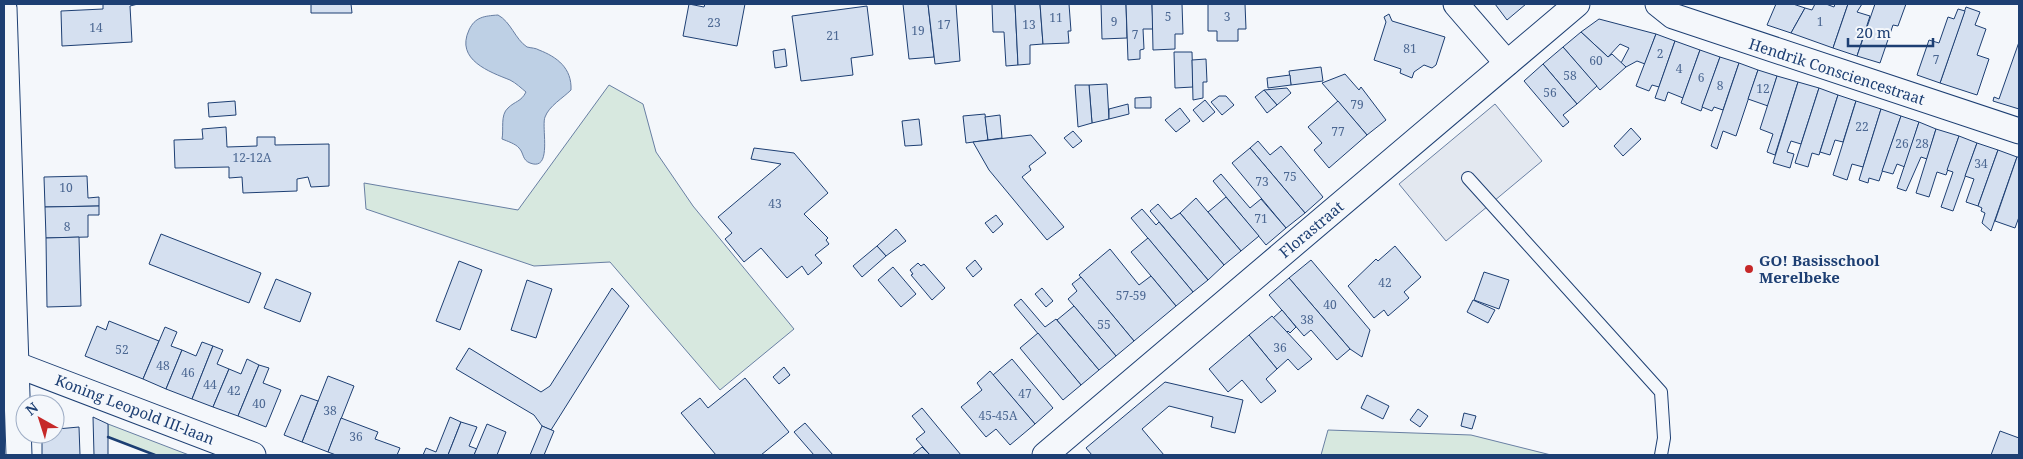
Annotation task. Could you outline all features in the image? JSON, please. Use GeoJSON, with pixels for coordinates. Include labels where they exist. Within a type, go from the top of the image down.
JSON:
{"type":"FeatureCollection","features":[{"type":"Feature","properties":{"kind":"street"},"geometry":{"type":"LineString","coordinates":[[1456,4],[1507,63]]}},
{"type":"Feature","properties":{"kind":"street","name":"Florastraat"},"geometry":{"type":"LineString","coordinates":[[1045,455],[1577,4]]}},
{"type":"Feature","properties":{"kind":"street","name":"Hendrik Consciencestraat"},"geometry":{"type":"LineString","coordinates":[[1658,4],[1673,16],[2019,132]]}},
{"type":"Feature","properties":{"kind":"street"},"geometry":{"type":"LineString","coordinates":[[4,8],[10,361],[19,455]]}},
{"type":"Feature","properties":{"kind":"street","name":"Koning Leopold III-laan"},"geometry":{"type":"LineString","coordinates":[[10,361],[253,455]]}},
{"type":"Feature","properties":{"kind":"lane"},"geometry":{"type":"LineString","coordinates":[[1468,178],[1661,392],[1664,438],[1661,455]]}},
{"type":"Feature","properties":{"kind":"shaded area"},"geometry":{"type":"Polygon","coordinates":[[[609,85],[643,104],[656,152],[693,206],[794,329],[720,390],[610,262],[534,266],[366,209],[364,183],[518,210],[609,85]]]}},
{"type":"Feature","properties":{"kind":"shaded area"},"geometry":{"type":"Polygon","coordinates":[[[1495,104],[1542,161],[1446,241],[1399,184],[1495,104]]]}},
{"type":"Feature","properties":{"kind":"shaded area"},"geometry":{"type":"Polygon","coordinates":[[[108,424],[189,455],[155,455],[108,437],[108,424]]]}},
{"type":"Feature","properties":{"kind":"shaded area"},"geometry":{"type":"Polygon","coordinates":[[[1328,430],[1471,435],[1551,455],[1321,455],[1328,430]]]}},
{"type":"Feature","properties":{"kind":"water"},"geometry":{"type":"Polygon","coordinates":[[[498,15],[523,44],[552,56],[562,64],[571,82],[571,90],[553,106],[545,117],[544,155],[537,164],[527,162],[518,147],[502,139],[504,114],[526,92],[512,81],[485,69],[471,57],[467,49],[466,40],[474,22],[484,17],[498,15]]]}},
{"type":"Feature","properties":{"kind":"building"},"geometry":{"type":"Polygon","coordinates":[[[103,4],[138,4],[130,6],[132,42],[62,46],[61,11],[103,9],[103,4]]]}},
{"type":"Feature","properties":{"kind":"building"},"geometry":{"type":"Polygon","coordinates":[[[311,4],[351,4],[352,13],[311,13],[311,4]]]}},
{"type":"Feature","properties":{"kind":"building"},"geometry":{"type":"Polygon","coordinates":[[[689,4],[704,7],[705,4],[745,4],[737,46],[683,36],[689,4]]]}},
{"type":"Feature","properties":{"kind":"building"},"geometry":{"type":"Polygon","coordinates":[[[903,4],[928,4],[934,57],[909,59],[903,4]]]}},
{"type":"Feature","properties":{"kind":"building"},"geometry":{"type":"Polygon","coordinates":[[[928,4],[956,4],[960,61],[935,64],[928,4]]]}},
{"type":"Feature","properties":{"kind":"building"},"geometry":{"type":"Polygon","coordinates":[[[992,4],[1015,4],[1018,65],[1006,66],[1004,32],[993,32],[992,4]]]}},
{"type":"Feature","properties":{"kind":"building"},"geometry":{"type":"Polygon","coordinates":[[[1015,4],[1040,4],[1043,44],[1030,45],[1030,64],[1018,65],[1015,4]]]}},
{"type":"Feature","properties":{"kind":"building"},"geometry":{"type":"Polygon","coordinates":[[[1040,4],[1069,4],[1071,31],[1068,31],[1069,43],[1043,44],[1040,4]]]}},
{"type":"Feature","properties":{"kind":"building"},"geometry":{"type":"Polygon","coordinates":[[[1101,4],[1126,4],[1127,38],[1102,39],[1101,4]]]}},
{"type":"Feature","properties":{"kind":"building"},"geometry":{"type":"Polygon","coordinates":[[[1126,4],[1152,4],[1153,29],[1143,29],[1144,49],[1140,50],[1140,59],[1128,60],[1126,4]]]}},
{"type":"Feature","properties":{"kind":"building"},"geometry":{"type":"Polygon","coordinates":[[[1152,4],[1182,4],[1183,34],[1175,34],[1175,49],[1153,50],[1152,4]]]}},
{"type":"Feature","properties":{"kind":"building"},"geometry":{"type":"Polygon","coordinates":[[[1208,4],[1245,4],[1246,29],[1238,29],[1238,41],[1217,41],[1217,31],[1208,31],[1208,4]]]}},
{"type":"Feature","properties":{"kind":"building"},"geometry":{"type":"Polygon","coordinates":[[[1495,4],[1526,4],[1507,20],[1495,4]]]}},
{"type":"Feature","properties":{"kind":"building"},"geometry":{"type":"Polygon","coordinates":[[[1776,4],[1793,4],[1805,8],[1791,33],[1767,25],[1776,4]]]}},
{"type":"Feature","properties":{"kind":"building"},"geometry":{"type":"Polygon","coordinates":[[[1815,4],[1826,4],[1834,7],[1835,4],[1848,4],[1833,48],[1791,33],[1805,8],[1812,10],[1815,4]]]}},
{"type":"Feature","properties":{"kind":"building"},"geometry":{"type":"Polygon","coordinates":[[[1848,4],[1862,4],[1857,12],[1870,16],[1857,56],[1833,48],[1848,4]]]}},
{"type":"Feature","properties":{"kind":"building"},"geometry":{"type":"Polygon","coordinates":[[[1875,4],[1906,4],[1898,26],[1893,25],[1880,63],[1857,56],[1875,4]]]}},
{"type":"Feature","properties":{"kind":"building"},"geometry":{"type":"Polygon","coordinates":[[[867,6],[873,55],[851,58],[853,75],[801,81],[792,16],[867,6]]]}},
{"type":"Feature","properties":{"kind":"building"},"geometry":{"type":"Polygon","coordinates":[[[1966,7],[1980,12],[1975,25],[1986,29],[1977,55],[1989,59],[1977,95],[1940,83],[1966,7]]]}},
{"type":"Feature","properties":{"kind":"building"},"geometry":{"type":"Polygon","coordinates":[[[1958,9],[1965,11],[1940,83],[1917,75],[1929,40],[1939,43],[1948,17],[1954,19],[1958,9]]]}},
{"type":"Feature","properties":{"kind":"building"},"geometry":{"type":"Polygon","coordinates":[[[1389,14],[1392,21],[1445,37],[1436,65],[1432,68],[1424,65],[1414,72],[1412,78],[1400,73],[1401,69],[1374,60],[1386,22],[1384,17],[1389,14]]]}},
{"type":"Feature","properties":{"kind":"building"},"geometry":{"type":"Polygon","coordinates":[[[1599,19],[1656,34],[1645,64],[1637,61],[1626,67],[1621,63],[1629,48],[1620,44],[1608,57],[1581,32],[1599,19]]]}},
{"type":"Feature","properties":{"kind":"building"},"geometry":{"type":"Polygon","coordinates":[[[1581,32],[1608,57],[1612,54],[1626,67],[1600,90],[1563,47],[1581,32]]]}},
{"type":"Feature","properties":{"kind":"building"},"geometry":{"type":"Polygon","coordinates":[[[1656,34],[1675,41],[1659,87],[1652,85],[1649,91],[1636,86],[1656,34]]]}},
{"type":"Feature","properties":{"kind":"building"},"geometry":{"type":"Polygon","coordinates":[[[1675,41],[1700,50],[1683,98],[1668,92],[1665,101],[1655,98],[1675,41]]]}},
{"type":"Feature","properties":{"kind":"building"},"geometry":{"type":"Polygon","coordinates":[[[2019,42],[2019,109],[1993,101],[1994,97],[1999,99],[2019,42]]]}},
{"type":"Feature","properties":{"kind":"building"},"geometry":{"type":"Polygon","coordinates":[[[1563,47],[1597,86],[1577,104],[1543,64],[1563,47]]]}},
{"type":"Feature","properties":{"kind":"building"},"geometry":{"type":"Polygon","coordinates":[[[785,49],[787,66],[775,68],[773,51],[785,49]]]}},
{"type":"Feature","properties":{"kind":"building"},"geometry":{"type":"Polygon","coordinates":[[[1700,50],[1720,57],[1701,111],[1681,103],[1700,50]]]}},
{"type":"Feature","properties":{"kind":"building"},"geometry":{"type":"Polygon","coordinates":[[[1174,52],[1192,52],[1193,87],[1175,88],[1174,52]]]}},
{"type":"Feature","properties":{"kind":"building"},"geometry":{"type":"Polygon","coordinates":[[[1720,57],[1739,63],[1723,110],[1714,107],[1712,111],[1702,107],[1720,57]]]}},
{"type":"Feature","properties":{"kind":"building"},"geometry":{"type":"Polygon","coordinates":[[[1206,59],[1207,82],[1203,82],[1203,98],[1193,100],[1192,60],[1206,59]]]}},
{"type":"Feature","properties":{"kind":"building"},"geometry":{"type":"Polygon","coordinates":[[[1739,63],[1758,70],[1736,136],[1723,131],[1717,149],[1711,146],[1739,63]]]}},
{"type":"Feature","properties":{"kind":"building"},"geometry":{"type":"Polygon","coordinates":[[[1543,64],[1577,104],[1563,115],[1569,122],[1563,127],[1524,81],[1543,64]]]}},
{"type":"Feature","properties":{"kind":"building"},"geometry":{"type":"Polygon","coordinates":[[[1321,67],[1323,81],[1291,85],[1289,71],[1321,67]]]}},
{"type":"Feature","properties":{"kind":"building"},"geometry":{"type":"Polygon","coordinates":[[[1758,70],[1777,76],[1768,106],[1748,99],[1758,70]]]}},
{"type":"Feature","properties":{"kind":"building"},"geometry":{"type":"Polygon","coordinates":[[[1345,74],[1359,90],[1361,87],[1386,120],[1367,135],[1322,83],[1345,74]]]}},
{"type":"Feature","properties":{"kind":"building"},"geometry":{"type":"Polygon","coordinates":[[[1290,75],[1291,85],[1268,88],[1267,78],[1290,75]]]}},
{"type":"Feature","properties":{"kind":"building"},"geometry":{"type":"Polygon","coordinates":[[[1777,76],[1798,82],[1775,155],[1767,152],[1773,134],[1760,129],[1777,76]]]}},
{"type":"Feature","properties":{"kind":"building"},"geometry":{"type":"Polygon","coordinates":[[[1798,82],[1819,88],[1801,144],[1791,141],[1787,152],[1794,154],[1790,168],[1773,163],[1798,82]]]}},
{"type":"Feature","properties":{"kind":"building"},"geometry":{"type":"Polygon","coordinates":[[[1107,84],[1109,119],[1092,123],[1089,85],[1107,84]]]}},
{"type":"Feature","properties":{"kind":"building"},"geometry":{"type":"Polygon","coordinates":[[[1075,85],[1089,85],[1092,123],[1078,127],[1075,85]]]}},
{"type":"Feature","properties":{"kind":"building"},"geometry":{"type":"Polygon","coordinates":[[[1287,88],[1291,93],[1277,105],[1264,90],[1287,88]]]}},
{"type":"Feature","properties":{"kind":"building"},"geometry":{"type":"Polygon","coordinates":[[[1819,88],[1838,95],[1819,155],[1812,153],[1808,167],[1795,163],[1819,88]]]}},
{"type":"Feature","properties":{"kind":"building"},"geometry":{"type":"Polygon","coordinates":[[[1264,90],[1277,105],[1267,113],[1255,97],[1264,90]]]}},
{"type":"Feature","properties":{"kind":"building"},"geometry":{"type":"Polygon","coordinates":[[[1838,95],[1856,101],[1843,142],[1835,140],[1830,155],[1820,152],[1838,95]]]}},
{"type":"Feature","properties":{"kind":"building"},"geometry":{"type":"Polygon","coordinates":[[[1219,96],[1226,96],[1234,105],[1222,115],[1211,102],[1219,96]]]}},
{"type":"Feature","properties":{"kind":"building"},"geometry":{"type":"Polygon","coordinates":[[[1151,97],[1151,108],[1135,108],[1135,98],[1151,97]]]}},
{"type":"Feature","properties":{"kind":"building"},"geometry":{"type":"Polygon","coordinates":[[[1205,100],[1215,112],[1203,122],[1193,110],[1205,100]]]}},
{"type":"Feature","properties":{"kind":"building"},"geometry":{"type":"Polygon","coordinates":[[[235,101],[236,115],[209,117],[208,103],[235,101]]]}},
{"type":"Feature","properties":{"kind":"building"},"geometry":{"type":"Polygon","coordinates":[[[1338,101],[1367,135],[1329,168],[1314,150],[1322,143],[1308,127],[1338,101]]]}},
{"type":"Feature","properties":{"kind":"building"},"geometry":{"type":"Polygon","coordinates":[[[1856,101],[1881,109],[1863,167],[1852,164],[1847,180],[1833,175],[1856,101]]]}},
{"type":"Feature","properties":{"kind":"building"},"geometry":{"type":"Polygon","coordinates":[[[1128,104],[1129,114],[1109,119],[1109,109],[1128,104]]]}},
{"type":"Feature","properties":{"kind":"building"},"geometry":{"type":"Polygon","coordinates":[[[1180,108],[1190,121],[1176,132],[1165,120],[1180,108]]]}},
{"type":"Feature","properties":{"kind":"building"},"geometry":{"type":"Polygon","coordinates":[[[1881,109],[1901,116],[1879,181],[1869,178],[1868,183],[1859,180],[1881,109]]]}},
{"type":"Feature","properties":{"kind":"building"},"geometry":{"type":"Polygon","coordinates":[[[985,114],[988,140],[966,143],[963,116],[985,114]]]}},
{"type":"Feature","properties":{"kind":"building"},"geometry":{"type":"Polygon","coordinates":[[[1000,115],[1002,138],[988,140],[985,117],[1000,115]]]}},
{"type":"Feature","properties":{"kind":"building"},"geometry":{"type":"Polygon","coordinates":[[[1901,116],[1919,122],[1905,167],[1897,164],[1893,174],[1882,171],[1901,116]]]}},
{"type":"Feature","properties":{"kind":"building"},"geometry":{"type":"Polygon","coordinates":[[[919,119],[922,145],[905,146],[902,121],[919,119]]]}},
{"type":"Feature","properties":{"kind":"building"},"geometry":{"type":"Polygon","coordinates":[[[1919,122],[1936,129],[1927,159],[1921,157],[1906,191],[1897,188],[1919,122]]]}},
{"type":"Feature","properties":{"kind":"building"},"geometry":{"type":"Polygon","coordinates":[[[226,127],[227,147],[257,146],[257,137],[275,137],[275,145],[329,144],[329,186],[311,187],[308,177],[297,179],[297,191],[243,193],[242,177],[229,178],[229,167],[175,168],[174,140],[203,139],[202,129],[226,127]]]}},
{"type":"Feature","properties":{"kind":"building"},"geometry":{"type":"Polygon","coordinates":[[[1631,128],[1641,139],[1623,156],[1614,146],[1631,128]]]}},
{"type":"Feature","properties":{"kind":"building"},"geometry":{"type":"Polygon","coordinates":[[[1936,129],[1959,136],[1946,175],[1937,172],[1929,197],[1916,193],[1936,129]]]}},
{"type":"Feature","properties":{"kind":"building"},"geometry":{"type":"Polygon","coordinates":[[[1073,131],[1082,141],[1073,148],[1064,138],[1073,131]]]}},
{"type":"Feature","properties":{"kind":"building"},"geometry":{"type":"Polygon","coordinates":[[[1031,135],[1046,153],[1029,166],[1031,170],[1022,177],[1064,227],[1047,240],[989,170],[973,142],[1031,135]]]}},
{"type":"Feature","properties":{"kind":"building"},"geometry":{"type":"Polygon","coordinates":[[[1959,136],[1977,143],[1953,211],[1941,207],[1953,172],[1947,170],[1959,136]]]}},
{"type":"Feature","properties":{"kind":"building"},"geometry":{"type":"Polygon","coordinates":[[[1258,141],[1270,155],[1281,146],[1323,197],[1305,213],[1250,148],[1258,141]]]}},
{"type":"Feature","properties":{"kind":"building"},"geometry":{"type":"Polygon","coordinates":[[[1977,143],[1998,150],[1978,206],[1966,202],[1974,179],[1965,176],[1977,143]]]}},
{"type":"Feature","properties":{"kind":"building"},"geometry":{"type":"Polygon","coordinates":[[[754,148],[794,153],[828,193],[804,214],[828,238],[826,240],[829,244],[815,255],[822,263],[808,275],[802,266],[787,278],[761,248],[744,262],[725,239],[732,233],[718,217],[781,164],[751,159],[754,148]]]}},
{"type":"Feature","properties":{"kind":"building"},"geometry":{"type":"Polygon","coordinates":[[[1250,148],[1305,213],[1286,228],[1232,163],[1250,148]]]}},
{"type":"Feature","properties":{"kind":"building"},"geometry":{"type":"Polygon","coordinates":[[[1998,150],[2017,157],[1991,231],[1982,223],[1985,213],[1978,206],[1998,150]]]}},
{"type":"Feature","properties":{"kind":"building"},"geometry":{"type":"Polygon","coordinates":[[[2017,157],[2019,157],[2019,217],[2015,228],[1995,221],[2017,157]]]}},
{"type":"Feature","properties":{"kind":"building"},"geometry":{"type":"Polygon","coordinates":[[[1221,174],[1250,208],[1261,199],[1286,228],[1266,245],[1213,181],[1221,174]]]}},
{"type":"Feature","properties":{"kind":"building"},"geometry":{"type":"Polygon","coordinates":[[[87,176],[88,198],[99,197],[99,206],[45,207],[44,177],[87,176]]]}},
{"type":"Feature","properties":{"kind":"building"},"geometry":{"type":"Polygon","coordinates":[[[1226,197],[1259,236],[1241,251],[1208,212],[1226,197]]]}},
{"type":"Feature","properties":{"kind":"building"},"geometry":{"type":"Polygon","coordinates":[[[1196,198],[1241,251],[1224,265],[1180,213],[1196,198]]]}},
{"type":"Feature","properties":{"kind":"building"},"geometry":{"type":"Polygon","coordinates":[[[1158,204],[1171,219],[1180,213],[1224,265],[1208,280],[1150,211],[1158,204]]]}},
{"type":"Feature","properties":{"kind":"building"},"geometry":{"type":"Polygon","coordinates":[[[99,206],[99,215],[88,215],[88,237],[46,238],[45,207],[99,206]]]}},
{"type":"Feature","properties":{"kind":"building"},"geometry":{"type":"Polygon","coordinates":[[[1142,209],[1156,225],[1159,222],[1208,280],[1193,292],[1131,218],[1142,209]]]}},
{"type":"Feature","properties":{"kind":"building"},"geometry":{"type":"Polygon","coordinates":[[[996,215],[1003,224],[993,233],[985,223],[996,215]]]}},
{"type":"Feature","properties":{"kind":"building"},"geometry":{"type":"Polygon","coordinates":[[[896,229],[906,241],[886,256],[877,246],[896,229]]]}},
{"type":"Feature","properties":{"kind":"building"},"geometry":{"type":"Polygon","coordinates":[[[161,234],[261,273],[249,303],[149,264],[161,234]]]}},
{"type":"Feature","properties":{"kind":"building"},"geometry":{"type":"Polygon","coordinates":[[[79,237],[81,306],[47,307],[46,238],[79,237]]]}},
{"type":"Feature","properties":{"kind":"building"},"geometry":{"type":"Polygon","coordinates":[[[1148,238],[1193,292],[1176,306],[1131,252],[1148,238]]]}},
{"type":"Feature","properties":{"kind":"building"},"geometry":{"type":"Polygon","coordinates":[[[877,246],[886,256],[862,277],[853,266],[877,246]]]}},
{"type":"Feature","properties":{"kind":"building"},"geometry":{"type":"Polygon","coordinates":[[[1395,246],[1421,277],[1404,292],[1409,298],[1388,316],[1384,310],[1374,318],[1348,286],[1376,259],[1378,261],[1395,246]]]}},
{"type":"Feature","properties":{"kind":"building"},"geometry":{"type":"Polygon","coordinates":[[[1110,249],[1139,285],[1151,276],[1176,306],[1134,341],[1079,275],[1110,249]]]}},
{"type":"Feature","properties":{"kind":"building"},"geometry":{"type":"Polygon","coordinates":[[[975,260],[982,269],[973,277],[966,268],[975,260]]]}},
{"type":"Feature","properties":{"kind":"building"},"geometry":{"type":"Polygon","coordinates":[[[1311,260],[1370,330],[1362,357],[1350,349],[1289,278],[1311,260]]]}},
{"type":"Feature","properties":{"kind":"building"},"geometry":{"type":"Polygon","coordinates":[[[459,261],[482,270],[460,330],[436,321],[459,261]]]}},
{"type":"Feature","properties":{"kind":"building"},"geometry":{"type":"Polygon","coordinates":[[[918,263],[921,266],[924,264],[945,288],[932,300],[911,275],[913,274],[910,270],[918,263]]]}},
{"type":"Feature","properties":{"kind":"building"},"geometry":{"type":"Polygon","coordinates":[[[893,267],[916,294],[901,307],[878,280],[893,267]]]}},
{"type":"Feature","properties":{"kind":"building"},"geometry":{"type":"Polygon","coordinates":[[[1484,272],[1509,280],[1499,309],[1474,300],[1484,272]]]}},
{"type":"Feature","properties":{"kind":"building"},"geometry":{"type":"Polygon","coordinates":[[[1081,277],[1134,341],[1116,356],[1068,299],[1077,291],[1072,284],[1081,277]]]}},
{"type":"Feature","properties":{"kind":"building"},"geometry":{"type":"Polygon","coordinates":[[[1289,278],[1350,349],[1337,360],[1311,330],[1304,336],[1269,295],[1289,278]]]}},
{"type":"Feature","properties":{"kind":"building"},"geometry":{"type":"Polygon","coordinates":[[[276,279],[311,293],[300,322],[264,308],[276,279]]]}},
{"type":"Feature","properties":{"kind":"building"},"geometry":{"type":"Polygon","coordinates":[[[527,280],[552,289],[536,338],[511,330],[527,280]]]}},
{"type":"Feature","properties":{"kind":"building"},"geometry":{"type":"Polygon","coordinates":[[[612,288],[629,306],[551,430],[542,426],[534,415],[456,369],[469,348],[541,392],[550,386],[612,288]]]}},
{"type":"Feature","properties":{"kind":"building"},"geometry":{"type":"Polygon","coordinates":[[[1042,288],[1053,301],[1046,307],[1035,294],[1042,288]]]}},
{"type":"Feature","properties":{"kind":"building"},"geometry":{"type":"Polygon","coordinates":[[[1021,299],[1045,327],[1056,319],[1099,370],[1081,385],[1014,305],[1021,299]]]}},
{"type":"Feature","properties":{"kind":"building"},"geometry":{"type":"Polygon","coordinates":[[[1473,300],[1495,310],[1488,323],[1467,312],[1473,300]]]}},
{"type":"Feature","properties":{"kind":"building"},"geometry":{"type":"Polygon","coordinates":[[[1074,306],[1116,356],[1099,370],[1057,320],[1074,306]]]}},
{"type":"Feature","properties":{"kind":"building"},"geometry":{"type":"Polygon","coordinates":[[[1282,310],[1296,327],[1290,333],[1288,331],[1286,333],[1273,318],[1282,310]]]}},
{"type":"Feature","properties":{"kind":"building"},"geometry":{"type":"Polygon","coordinates":[[[1272,316],[1312,359],[1298,370],[1288,359],[1277,369],[1249,335],[1272,316]]]}},
{"type":"Feature","properties":{"kind":"building"},"geometry":{"type":"Polygon","coordinates":[[[109,321],[159,341],[143,379],[85,356],[97,326],[106,330],[109,321]]]}},
{"type":"Feature","properties":{"kind":"building"},"geometry":{"type":"Polygon","coordinates":[[[165,327],[177,332],[171,346],[182,350],[166,389],[143,379],[165,327]]]}},
{"type":"Feature","properties":{"kind":"building"},"geometry":{"type":"Polygon","coordinates":[[[1038,333],[1081,385],[1063,400],[1020,348],[1038,333]]]}},
{"type":"Feature","properties":{"kind":"building"},"geometry":{"type":"Polygon","coordinates":[[[1249,335],[1277,369],[1266,379],[1276,391],[1261,403],[1242,380],[1228,392],[1209,369],[1249,335]]]}},
{"type":"Feature","properties":{"kind":"building"},"geometry":{"type":"Polygon","coordinates":[[[202,342],[213,346],[192,399],[166,389],[182,350],[196,356],[202,342]]]}},
{"type":"Feature","properties":{"kind":"building"},"geometry":{"type":"Polygon","coordinates":[[[213,346],[223,350],[217,364],[229,369],[213,407],[192,399],[213,346]]]}},
{"type":"Feature","properties":{"kind":"building"},"geometry":{"type":"Polygon","coordinates":[[[247,359],[259,365],[238,416],[213,407],[229,369],[241,374],[247,359]]]}},
{"type":"Feature","properties":{"kind":"building"},"geometry":{"type":"Polygon","coordinates":[[[1012,359],[1053,408],[1035,424],[993,375],[1012,359]]]}},
{"type":"Feature","properties":{"kind":"building"},"geometry":{"type":"Polygon","coordinates":[[[259,365],[269,368],[263,383],[281,390],[266,427],[238,416],[259,365]]]}},
{"type":"Feature","properties":{"kind":"building"},"geometry":{"type":"Polygon","coordinates":[[[784,367],[790,375],[779,384],[773,377],[784,367]]]}},
{"type":"Feature","properties":{"kind":"building"},"geometry":{"type":"Polygon","coordinates":[[[990,371],[1035,424],[1010,445],[996,429],[986,437],[961,407],[982,390],[977,383],[990,371]]]}},
{"type":"Feature","properties":{"kind":"building"},"geometry":{"type":"Polygon","coordinates":[[[328,376],[354,386],[328,452],[302,442],[328,376]]]}},
{"type":"Feature","properties":{"kind":"building"},"geometry":{"type":"Polygon","coordinates":[[[745,378],[789,432],[761,455],[716,455],[681,413],[700,398],[708,408],[745,378]]]}},
{"type":"Feature","properties":{"kind":"building"},"geometry":{"type":"Polygon","coordinates":[[[1165,382],[1243,400],[1235,433],[1211,427],[1213,417],[1169,406],[1142,429],[1164,455],[1092,455],[1086,448],[1165,382]]]}},
{"type":"Feature","properties":{"kind":"building"},"geometry":{"type":"Polygon","coordinates":[[[301,395],[318,401],[302,442],[284,435],[301,395]]]}},
{"type":"Feature","properties":{"kind":"building"},"geometry":{"type":"Polygon","coordinates":[[[1367,395],[1389,406],[1383,419],[1361,408],[1367,395]]]}},
{"type":"Feature","properties":{"kind":"building"},"geometry":{"type":"Polygon","coordinates":[[[922,408],[961,455],[930,455],[916,439],[925,432],[912,416],[922,408]]]}},
{"type":"Feature","properties":{"kind":"building"},"geometry":{"type":"Polygon","coordinates":[[[1418,409],[1428,416],[1420,427],[1410,420],[1418,409]]]}},
{"type":"Feature","properties":{"kind":"building"},"geometry":{"type":"Polygon","coordinates":[[[1464,413],[1476,416],[1472,429],[1461,426],[1464,413]]]}},
{"type":"Feature","properties":{"kind":"building"},"geometry":{"type":"Polygon","coordinates":[[[93,417],[108,424],[108,455],[94,455],[93,417]]]}},
{"type":"Feature","properties":{"kind":"building"},"geometry":{"type":"Polygon","coordinates":[[[450,417],[461,422],[448,455],[423,455],[426,448],[436,452],[450,417]]]}},
{"type":"Feature","properties":{"kind":"building"},"geometry":{"type":"Polygon","coordinates":[[[341,418],[378,432],[375,439],[400,448],[397,455],[336,455],[328,452],[341,418]]]}},
{"type":"Feature","properties":{"kind":"building"},"geometry":{"type":"Polygon","coordinates":[[[461,422],[477,427],[469,446],[477,449],[474,455],[448,455],[461,422]]]}},
{"type":"Feature","properties":{"kind":"building"},"geometry":{"type":"Polygon","coordinates":[[[805,423],[833,455],[814,455],[794,432],[805,423]]]}},
{"type":"Feature","properties":{"kind":"building"},"geometry":{"type":"Polygon","coordinates":[[[487,424],[506,432],[497,455],[474,455],[487,424]]]}},
{"type":"Feature","properties":{"kind":"building"},"geometry":{"type":"Polygon","coordinates":[[[542,426],[554,431],[544,455],[530,455],[542,426]]]}},
{"type":"Feature","properties":{"kind":"building"},"geometry":{"type":"Polygon","coordinates":[[[79,427],[80,455],[42,455],[42,444],[65,444],[65,428],[79,427]]]}},
{"type":"Feature","properties":{"kind":"building"},"geometry":{"type":"Polygon","coordinates":[[[2000,431],[2019,438],[2019,455],[1991,455],[2000,431]]]}},
{"type":"Feature","properties":{"kind":"building"},"geometry":{"type":"Polygon","coordinates":[[[922,447],[930,455],[912,455],[922,447]]]}},
{"type":"Feature","properties":{"kind":"wall"},"geometry":{"type":"LineString","coordinates":[[108,437],[155,455]]}},
{"type":"Feature","properties":{"kind":"place","name":"GO! Basisschool Merelbeke"},"geometry":{"type":"Point","coordinates":[1749,269]}}]}
